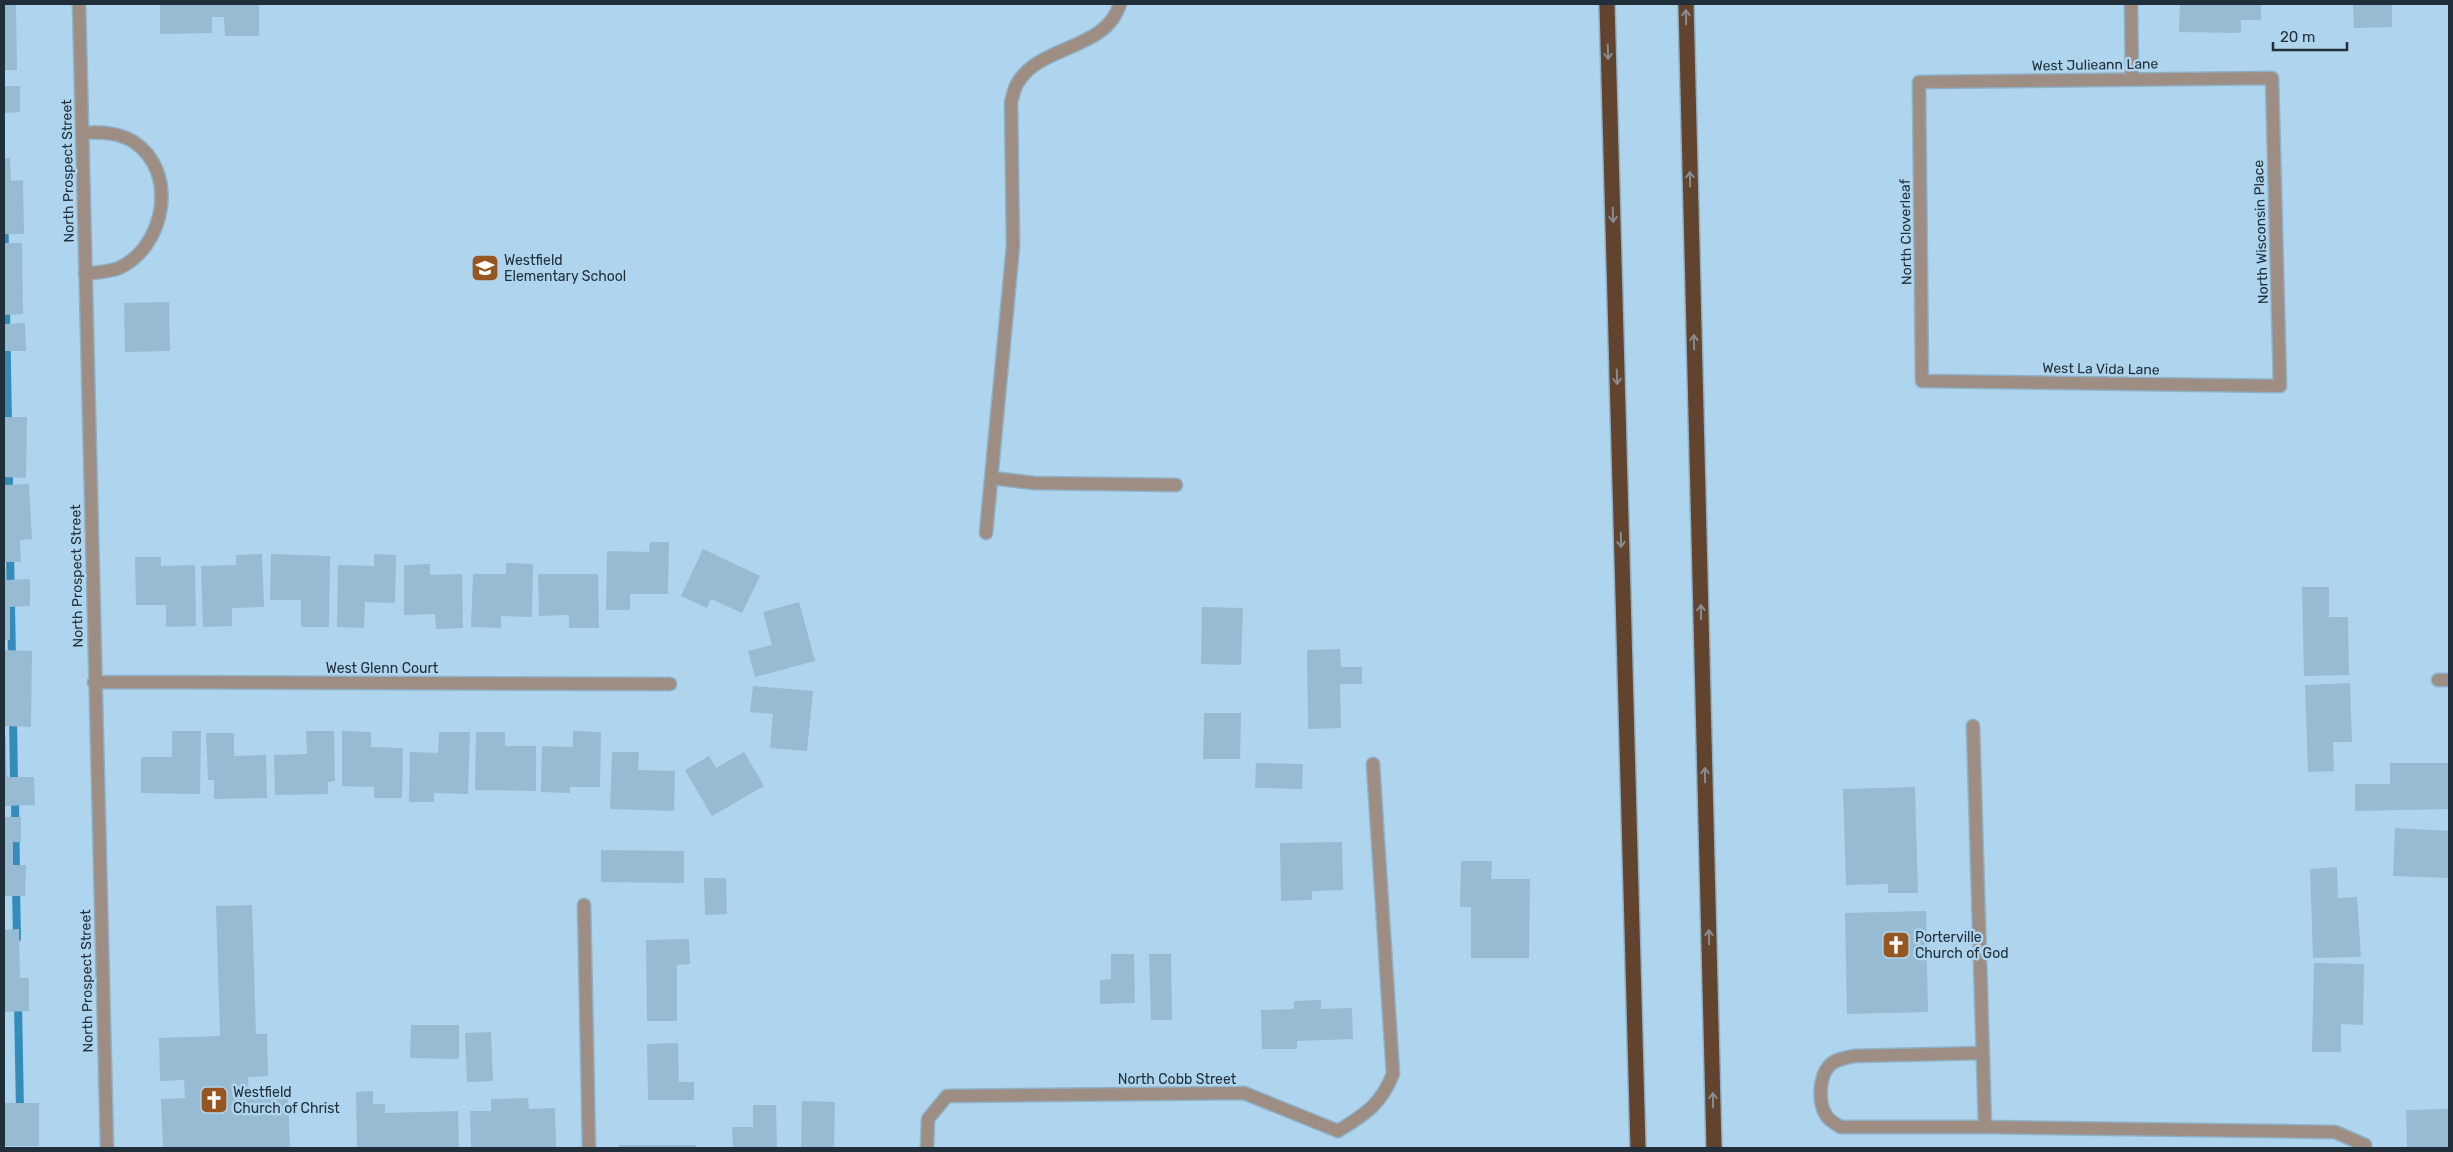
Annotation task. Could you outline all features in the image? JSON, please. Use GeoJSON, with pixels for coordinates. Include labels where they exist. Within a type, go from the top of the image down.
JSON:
{"type":"FeatureCollection","features":[{"type":"Feature","properties":{"kind":"highway"},"geometry":{"type":"LineString","coordinates":[[1607,4],[1638,1148]]}},
{"type":"Feature","properties":{"kind":"highway"},"geometry":{"type":"LineString","coordinates":[[1686,4],[1714,1148]]}},
{"type":"Feature","properties":{"kind":"street","name":"North Prospect Street"},"geometry":{"type":"LineString","coordinates":[[79,4],[106,1148]]}},
{"type":"Feature","properties":{"kind":"street"},"geometry":{"type":"LineString","coordinates":[[986,533],[1013,246],[1011,102],[1017,83],[1031,69],[1049,57],[1103,31],[1116,16],[1120,4]]}},
{"type":"Feature","properties":{"kind":"street"},"geometry":{"type":"LineString","coordinates":[[2131,4],[2132,80]]}},
{"type":"Feature","properties":{"kind":"street","name":"West Julieann Lane"},"geometry":{"type":"LineString","coordinates":[[1919,82],[2272,78]]}},
{"type":"Feature","properties":{"kind":"street","name":"North Wisconsin Place"},"geometry":{"type":"LineString","coordinates":[[2272,78],[2280,386]]}},
{"type":"Feature","properties":{"kind":"street","name":"North Cloverleaf"},"geometry":{"type":"LineString","coordinates":[[1919,82],[1922,381]]}},
{"type":"Feature","properties":{"kind":"street"},"geometry":{"type":"LineString","coordinates":[[82,133],[106,132],[134,142],[146,153],[155,171],[160,187],[161,202],[159,222],[151,239],[138,255],[119,268],[85,274]]}},
{"type":"Feature","properties":{"kind":"street","name":"West La Vida Lane"},"geometry":{"type":"LineString","coordinates":[[1922,381],[2280,386]]}},
{"type":"Feature","properties":{"kind":"street"},"geometry":{"type":"LineString","coordinates":[[992,478],[1034,483],[1176,484]]}},
{"type":"Feature","properties":{"kind":"street","name":"West Glenn Court"},"geometry":{"type":"LineString","coordinates":[[94,682],[670,684]]}},
{"type":"Feature","properties":{"kind":"street"},"geometry":{"type":"LineString","coordinates":[[1973,726],[1985,1126]]}},
{"type":"Feature","properties":{"kind":"street","name":"North Cobb Street"},"geometry":{"type":"LineString","coordinates":[[927,1148],[928,1119],[947,1096],[1244,1093],[1338,1132],[1372,1109],[1387,1088],[1393,1074],[1373,764]]}},
{"type":"Feature","properties":{"kind":"street"},"geometry":{"type":"LineString","coordinates":[[584,905],[589,1148]]}},
{"type":"Feature","properties":{"kind":"street"},"geometry":{"type":"LineString","coordinates":[[1983,1053],[1854,1056],[1839,1059],[1829,1066],[1823,1078],[1821,1102],[1825,1115],[1841,1127],[1985,1126],[2335,1132],[2365,1144],[2365,1148]]}},
{"type":"Feature","properties":{"kind":"building"},"geometry":{"type":"Polygon","coordinates":[[[4,4],[16,4],[17,70],[4,70],[4,4]]]}},
{"type":"Feature","properties":{"kind":"building"},"geometry":{"type":"Polygon","coordinates":[[[160,4],[259,4],[259,36],[225,36],[224,17],[212,17],[212,33],[160,34],[160,4]]]}},
{"type":"Feature","properties":{"kind":"building"},"geometry":{"type":"Polygon","coordinates":[[[2180,4],[2261,4],[2261,20],[2241,20],[2241,33],[2179,32],[2180,4]]]}},
{"type":"Feature","properties":{"kind":"building"},"geometry":{"type":"Polygon","coordinates":[[[2353,4],[2392,4],[2392,27],[2354,28],[2353,4]]]}},
{"type":"Feature","properties":{"kind":"building"},"geometry":{"type":"Polygon","coordinates":[[[4,86],[20,86],[20,112],[4,113],[4,86]]]}},
{"type":"Feature","properties":{"kind":"building"},"geometry":{"type":"Polygon","coordinates":[[[10,158],[11,181],[23,180],[24,234],[4,234],[4,159],[10,158]]]}},
{"type":"Feature","properties":{"kind":"building"},"geometry":{"type":"Polygon","coordinates":[[[4,243],[22,243],[23,314],[4,315],[4,243]]]}},
{"type":"Feature","properties":{"kind":"building"},"geometry":{"type":"Polygon","coordinates":[[[169,302],[170,351],[125,352],[124,303],[169,302]]]}},
{"type":"Feature","properties":{"kind":"building"},"geometry":{"type":"Polygon","coordinates":[[[25,323],[26,351],[4,351],[4,324],[25,323]]]}},
{"type":"Feature","properties":{"kind":"building"},"geometry":{"type":"Polygon","coordinates":[[[4,417],[27,417],[26,478],[4,477],[4,417]]]}},
{"type":"Feature","properties":{"kind":"building"},"geometry":{"type":"Polygon","coordinates":[[[29,484],[32,539],[20,540],[21,562],[4,562],[4,485],[29,484]]]}},
{"type":"Feature","properties":{"kind":"building"},"geometry":{"type":"Polygon","coordinates":[[[650,542],[669,542],[668,594],[630,594],[630,610],[606,610],[607,551],[649,552],[650,542]]]}},
{"type":"Feature","properties":{"kind":"building"},"geometry":{"type":"Polygon","coordinates":[[[703,549],[760,576],[742,613],[711,599],[707,608],[681,596],[703,549]]]}},
{"type":"Feature","properties":{"kind":"building"},"geometry":{"type":"Polygon","coordinates":[[[262,554],[264,607],[232,608],[232,626],[203,627],[201,566],[236,565],[236,555],[262,554]]]}},
{"type":"Feature","properties":{"kind":"building"},"geometry":{"type":"Polygon","coordinates":[[[271,554],[330,556],[329,627],[301,627],[301,600],[270,600],[271,554]]]}},
{"type":"Feature","properties":{"kind":"building"},"geometry":{"type":"Polygon","coordinates":[[[374,554],[396,555],[395,603],[365,602],[364,628],[337,627],[338,565],[374,566],[374,554]]]}},
{"type":"Feature","properties":{"kind":"building"},"geometry":{"type":"Polygon","coordinates":[[[135,557],[161,557],[161,566],[195,565],[196,626],[166,627],[166,605],[136,605],[135,557]]]}},
{"type":"Feature","properties":{"kind":"building"},"geometry":{"type":"Polygon","coordinates":[[[506,563],[533,564],[532,617],[501,616],[501,628],[471,627],[473,574],[506,574],[506,563]]]}},
{"type":"Feature","properties":{"kind":"building"},"geometry":{"type":"Polygon","coordinates":[[[430,564],[430,575],[462,574],[463,628],[436,629],[435,614],[404,615],[404,565],[430,564]]]}},
{"type":"Feature","properties":{"kind":"building"},"geometry":{"type":"Polygon","coordinates":[[[4,570],[6,570],[6,580],[30,579],[30,606],[10,607],[10,640],[4,640],[4,570]]]}},
{"type":"Feature","properties":{"kind":"building"},"geometry":{"type":"Polygon","coordinates":[[[538,574],[598,574],[599,628],[569,628],[569,615],[539,616],[538,574]]]}},
{"type":"Feature","properties":{"kind":"building"},"geometry":{"type":"Polygon","coordinates":[[[2302,587],[2329,587],[2329,617],[2348,617],[2349,675],[2304,676],[2302,587]]]}},
{"type":"Feature","properties":{"kind":"building"},"geometry":{"type":"Polygon","coordinates":[[[799,602],[815,661],[755,677],[748,651],[772,645],[763,612],[799,602]]]}},
{"type":"Feature","properties":{"kind":"building"},"geometry":{"type":"Polygon","coordinates":[[[1202,607],[1243,608],[1241,665],[1201,664],[1202,607]]]}},
{"type":"Feature","properties":{"kind":"building"},"geometry":{"type":"Polygon","coordinates":[[[1340,649],[1341,667],[1362,667],[1362,684],[1340,684],[1341,728],[1308,729],[1307,650],[1340,649]]]}},
{"type":"Feature","properties":{"kind":"building"},"geometry":{"type":"Polygon","coordinates":[[[4,650],[32,651],[31,727],[4,726],[4,650]]]}},
{"type":"Feature","properties":{"kind":"building"},"geometry":{"type":"Polygon","coordinates":[[[2350,683],[2352,742],[2333,742],[2334,771],[2308,772],[2305,685],[2350,683]]]}},
{"type":"Feature","properties":{"kind":"building"},"geometry":{"type":"Polygon","coordinates":[[[753,686],[813,691],[807,751],[770,748],[773,714],[750,712],[753,686]]]}},
{"type":"Feature","properties":{"kind":"building"},"geometry":{"type":"Polygon","coordinates":[[[1204,713],[1241,713],[1240,759],[1203,759],[1204,713]]]}},
{"type":"Feature","properties":{"kind":"building"},"geometry":{"type":"Polygon","coordinates":[[[172,731],[201,731],[200,794],[141,793],[141,757],[172,757],[172,731]]]}},
{"type":"Feature","properties":{"kind":"building"},"geometry":{"type":"Polygon","coordinates":[[[306,731],[334,731],[335,781],[328,782],[328,794],[275,795],[274,755],[307,754],[306,731]]]}},
{"type":"Feature","properties":{"kind":"building"},"geometry":{"type":"Polygon","coordinates":[[[342,731],[371,732],[371,747],[403,748],[402,798],[374,798],[374,787],[342,786],[342,731]]]}},
{"type":"Feature","properties":{"kind":"building"},"geometry":{"type":"Polygon","coordinates":[[[573,731],[601,732],[600,787],[570,787],[570,793],[541,792],[542,746],[573,747],[573,731]]]}},
{"type":"Feature","properties":{"kind":"building"},"geometry":{"type":"Polygon","coordinates":[[[439,732],[470,732],[468,794],[434,793],[434,802],[409,802],[410,752],[438,753],[439,732]]]}},
{"type":"Feature","properties":{"kind":"building"},"geometry":{"type":"Polygon","coordinates":[[[476,732],[505,732],[505,746],[536,746],[536,791],[475,790],[476,732]]]}},
{"type":"Feature","properties":{"kind":"building"},"geometry":{"type":"Polygon","coordinates":[[[206,733],[234,733],[234,756],[266,755],[267,798],[214,799],[214,780],[208,780],[206,733]]]}},
{"type":"Feature","properties":{"kind":"building"},"geometry":{"type":"Polygon","coordinates":[[[4,737],[6,737],[7,777],[34,777],[35,805],[4,806],[4,737]]]}},
{"type":"Feature","properties":{"kind":"building"},"geometry":{"type":"Polygon","coordinates":[[[612,752],[639,752],[638,770],[675,771],[674,811],[610,809],[612,752]]]}},
{"type":"Feature","properties":{"kind":"building"},"geometry":{"type":"Polygon","coordinates":[[[744,752],[764,786],[712,816],[685,770],[709,756],[716,768],[744,752]]]}},
{"type":"Feature","properties":{"kind":"building"},"geometry":{"type":"Polygon","coordinates":[[[1256,763],[1303,764],[1302,789],[1255,788],[1256,763]]]}},
{"type":"Feature","properties":{"kind":"building"},"geometry":{"type":"Polygon","coordinates":[[[2390,763],[2448,763],[2448,809],[2355,811],[2355,784],[2390,784],[2390,763]]]}},
{"type":"Feature","properties":{"kind":"building"},"geometry":{"type":"Polygon","coordinates":[[[1915,787],[1918,893],[1888,893],[1888,884],[1846,885],[1843,789],[1915,787]]]}},
{"type":"Feature","properties":{"kind":"building"},"geometry":{"type":"Polygon","coordinates":[[[4,817],[21,817],[21,842],[13,842],[13,865],[26,865],[25,896],[4,896],[4,817]]]}},
{"type":"Feature","properties":{"kind":"building"},"geometry":{"type":"Polygon","coordinates":[[[2395,828],[2449,831],[2449,878],[2393,876],[2395,828]]]}},
{"type":"Feature","properties":{"kind":"building"},"geometry":{"type":"Polygon","coordinates":[[[1342,842],[1343,890],[1312,891],[1312,900],[1281,901],[1280,843],[1342,842]]]}},
{"type":"Feature","properties":{"kind":"building"},"geometry":{"type":"Polygon","coordinates":[[[601,850],[684,851],[684,883],[601,882],[601,850]]]}},
{"type":"Feature","properties":{"kind":"building"},"geometry":{"type":"Polygon","coordinates":[[[1461,861],[1492,861],[1491,879],[1530,879],[1529,958],[1471,958],[1471,907],[1460,907],[1461,861]]]}},
{"type":"Feature","properties":{"kind":"building"},"geometry":{"type":"Polygon","coordinates":[[[2337,867],[2338,898],[2357,897],[2361,957],[2313,958],[2310,869],[2337,867]]]}},
{"type":"Feature","properties":{"kind":"building"},"geometry":{"type":"Polygon","coordinates":[[[704,878],[726,878],[727,914],[705,915],[704,878]]]}},
{"type":"Feature","properties":{"kind":"building"},"geometry":{"type":"Polygon","coordinates":[[[252,905],[256,1034],[267,1034],[268,1076],[248,1077],[249,1097],[288,1096],[290,1148],[163,1148],[161,1099],[185,1098],[184,1080],[160,1081],[159,1038],[220,1036],[216,906],[252,905]]]}},
{"type":"Feature","properties":{"kind":"building"},"geometry":{"type":"Polygon","coordinates":[[[1926,911],[1928,1012],[1847,1014],[1845,913],[1926,911]]]}},
{"type":"Feature","properties":{"kind":"building"},"geometry":{"type":"Polygon","coordinates":[[[19,929],[20,978],[29,978],[29,1011],[4,1012],[4,930],[19,929]]]}},
{"type":"Feature","properties":{"kind":"building"},"geometry":{"type":"Polygon","coordinates":[[[689,939],[690,964],[677,965],[677,1021],[647,1021],[646,940],[689,939]]]}},
{"type":"Feature","properties":{"kind":"building"},"geometry":{"type":"Polygon","coordinates":[[[1111,954],[1134,954],[1135,1003],[1100,1004],[1100,980],[1111,979],[1111,954]]]}},
{"type":"Feature","properties":{"kind":"building"},"geometry":{"type":"Polygon","coordinates":[[[1149,954],[1171,954],[1172,1020],[1151,1020],[1149,954]]]}},
{"type":"Feature","properties":{"kind":"building"},"geometry":{"type":"Polygon","coordinates":[[[2314,963],[2364,964],[2363,1025],[2341,1024],[2341,1052],[2312,1052],[2314,963]]]}},
{"type":"Feature","properties":{"kind":"building"},"geometry":{"type":"Polygon","coordinates":[[[1321,1000],[1321,1009],[1352,1008],[1353,1039],[1297,1041],[1297,1049],[1262,1049],[1261,1010],[1294,1009],[1294,1001],[1321,1000]]]}},
{"type":"Feature","properties":{"kind":"building"},"geometry":{"type":"Polygon","coordinates":[[[411,1025],[459,1025],[459,1059],[410,1058],[411,1025]]]}},
{"type":"Feature","properties":{"kind":"building"},"geometry":{"type":"Polygon","coordinates":[[[491,1032],[493,1081],[467,1082],[465,1033],[491,1032]]]}},
{"type":"Feature","properties":{"kind":"building"},"geometry":{"type":"Polygon","coordinates":[[[678,1043],[679,1082],[694,1082],[694,1100],[648,1100],[647,1044],[678,1043]]]}},
{"type":"Feature","properties":{"kind":"building"},"geometry":{"type":"Polygon","coordinates":[[[373,1091],[373,1104],[385,1104],[385,1113],[458,1111],[459,1148],[357,1148],[356,1092],[373,1091]]]}},
{"type":"Feature","properties":{"kind":"building"},"geometry":{"type":"Polygon","coordinates":[[[528,1098],[529,1109],[555,1108],[556,1148],[471,1148],[470,1111],[491,1111],[491,1099],[528,1098]]]}},
{"type":"Feature","properties":{"kind":"building"},"geometry":{"type":"Polygon","coordinates":[[[802,1101],[835,1102],[834,1148],[801,1148],[802,1101]]]}},
{"type":"Feature","properties":{"kind":"building"},"geometry":{"type":"Polygon","coordinates":[[[4,1103],[39,1103],[39,1146],[4,1146],[4,1103]]]}},
{"type":"Feature","properties":{"kind":"building"},"geometry":{"type":"Polygon","coordinates":[[[753,1105],[776,1105],[777,1148],[733,1148],[732,1127],[753,1127],[753,1105]]]}},
{"type":"Feature","properties":{"kind":"building"},"geometry":{"type":"Polygon","coordinates":[[[2449,1109],[2449,1148],[2407,1148],[2406,1110],[2449,1109]]]}},
{"type":"Feature","properties":{"kind":"building"},"geometry":{"type":"Polygon","coordinates":[[[619,1145],[696,1145],[696,1148],[619,1148],[619,1145]]]}},
{"type":"Feature","properties":{"kind":"waterway"},"geometry":{"type":"LineString","coordinates":[[4,202],[5,253]]}},
{"type":"Feature","properties":{"kind":"waterway"},"geometry":{"type":"LineString","coordinates":[[6,307],[8,425]]}},
{"type":"Feature","properties":{"kind":"waterway"},"geometry":{"type":"LineString","coordinates":[[9,469],[9,495]]}},
{"type":"Feature","properties":{"kind":"waterway"},"geometry":{"type":"LineString","coordinates":[[10,552],[12,660]]}},
{"type":"Feature","properties":{"kind":"waterway"},"geometry":{"type":"LineString","coordinates":[[13,717],[14,785]]}},
{"type":"Feature","properties":{"kind":"waterway"},"geometry":{"type":"LineString","coordinates":[[15,797],[16,875]]}},
{"type":"Feature","properties":{"kind":"waterway"},"geometry":{"type":"LineString","coordinates":[[16,887],[17,938]]}},
{"type":"Feature","properties":{"kind":"waterway"},"geometry":{"type":"LineString","coordinates":[[18,1002],[20,1112]]}},
{"type":"Feature","properties":{"kind":"place","name":"Westfield Elementary School"},"geometry":{"type":"Point","coordinates":[485,268]}},
{"type":"Feature","properties":{"kind":"place","name":"Porterville Church of God"},"geometry":{"type":"Point","coordinates":[1896,945]}},
{"type":"Feature","properties":{"kind":"place","name":"Westfield Church of Christ"},"geometry":{"type":"Point","coordinates":[214,1100]}}]}
